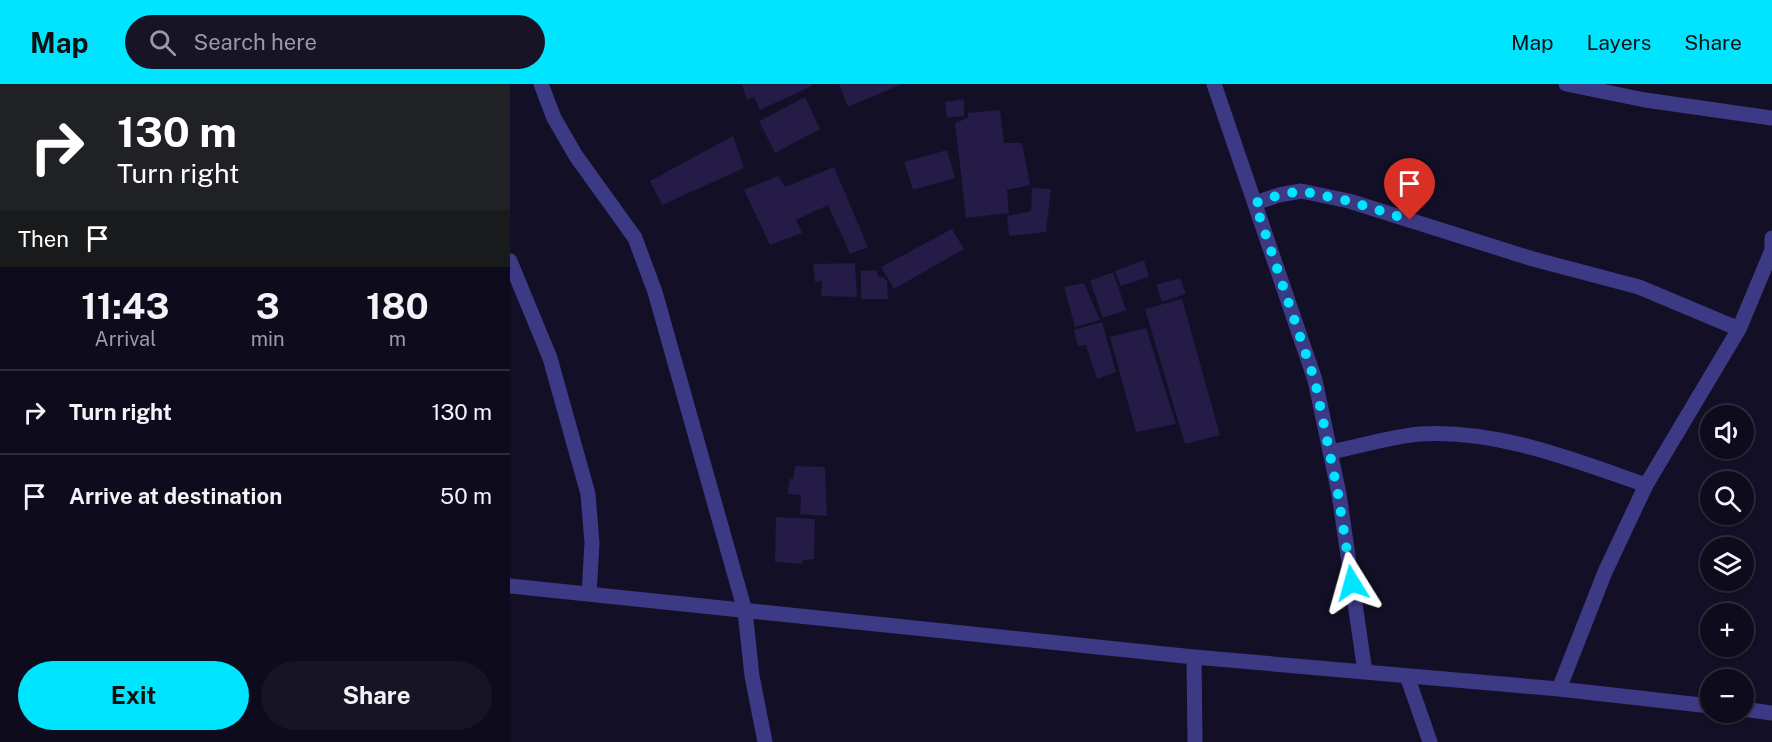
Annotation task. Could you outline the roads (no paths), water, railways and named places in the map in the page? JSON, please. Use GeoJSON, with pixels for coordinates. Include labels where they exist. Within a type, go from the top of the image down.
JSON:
{"type":"FeatureCollection","features":[{"type":"Feature","properties":{"kind":"street"},"geometry":{"type":"LineString","coordinates":[[541,84],[554,118],[576,156],[635,238],[656,292],[745,611],[752,676],[765,742]]}},
{"type":"Feature","properties":{"kind":"street"},"geometry":{"type":"LineString","coordinates":[[1566,84],[1645,100],[1772,118]]}},
{"type":"Feature","properties":{"kind":"street"},"geometry":{"type":"LineString","coordinates":[[1217,86],[1315,381],[1338,494],[1365,672]]}},
{"type":"Feature","properties":{"kind":"street"},"geometry":{"type":"LineString","coordinates":[[1255,203],[1301,191],[1349,201],[1533,260],[1639,287],[1739,329]]}},
{"type":"Feature","properties":{"kind":"street"},"geometry":{"type":"LineString","coordinates":[[1559,689],[1605,572],[1646,485],[1739,329],[1772,250],[1772,238]]}},
{"type":"Feature","properties":{"kind":"street"},"geometry":{"type":"LineString","coordinates":[[510,261],[550,358],[588,495],[592,543],[589,594]]}},
{"type":"Feature","properties":{"kind":"street"},"geometry":{"type":"LineString","coordinates":[[1330,452],[1418,434],[1468,434],[1557,454],[1646,485]]}},
{"type":"Feature","properties":{"kind":"street"},"geometry":{"type":"LineString","coordinates":[[510,586],[1194,657],[1559,689],[1700,705]]}},
{"type":"Feature","properties":{"kind":"street"},"geometry":{"type":"LineString","coordinates":[[1194,657],[1195,742]]}},
{"type":"Feature","properties":{"kind":"street"},"geometry":{"type":"LineString","coordinates":[[1407,676],[1430,742]]}},
{"type":"Feature","properties":{"kind":"street"},"geometry":{"type":"LineString","coordinates":[[1754,711],[1772,713]]}}]}
